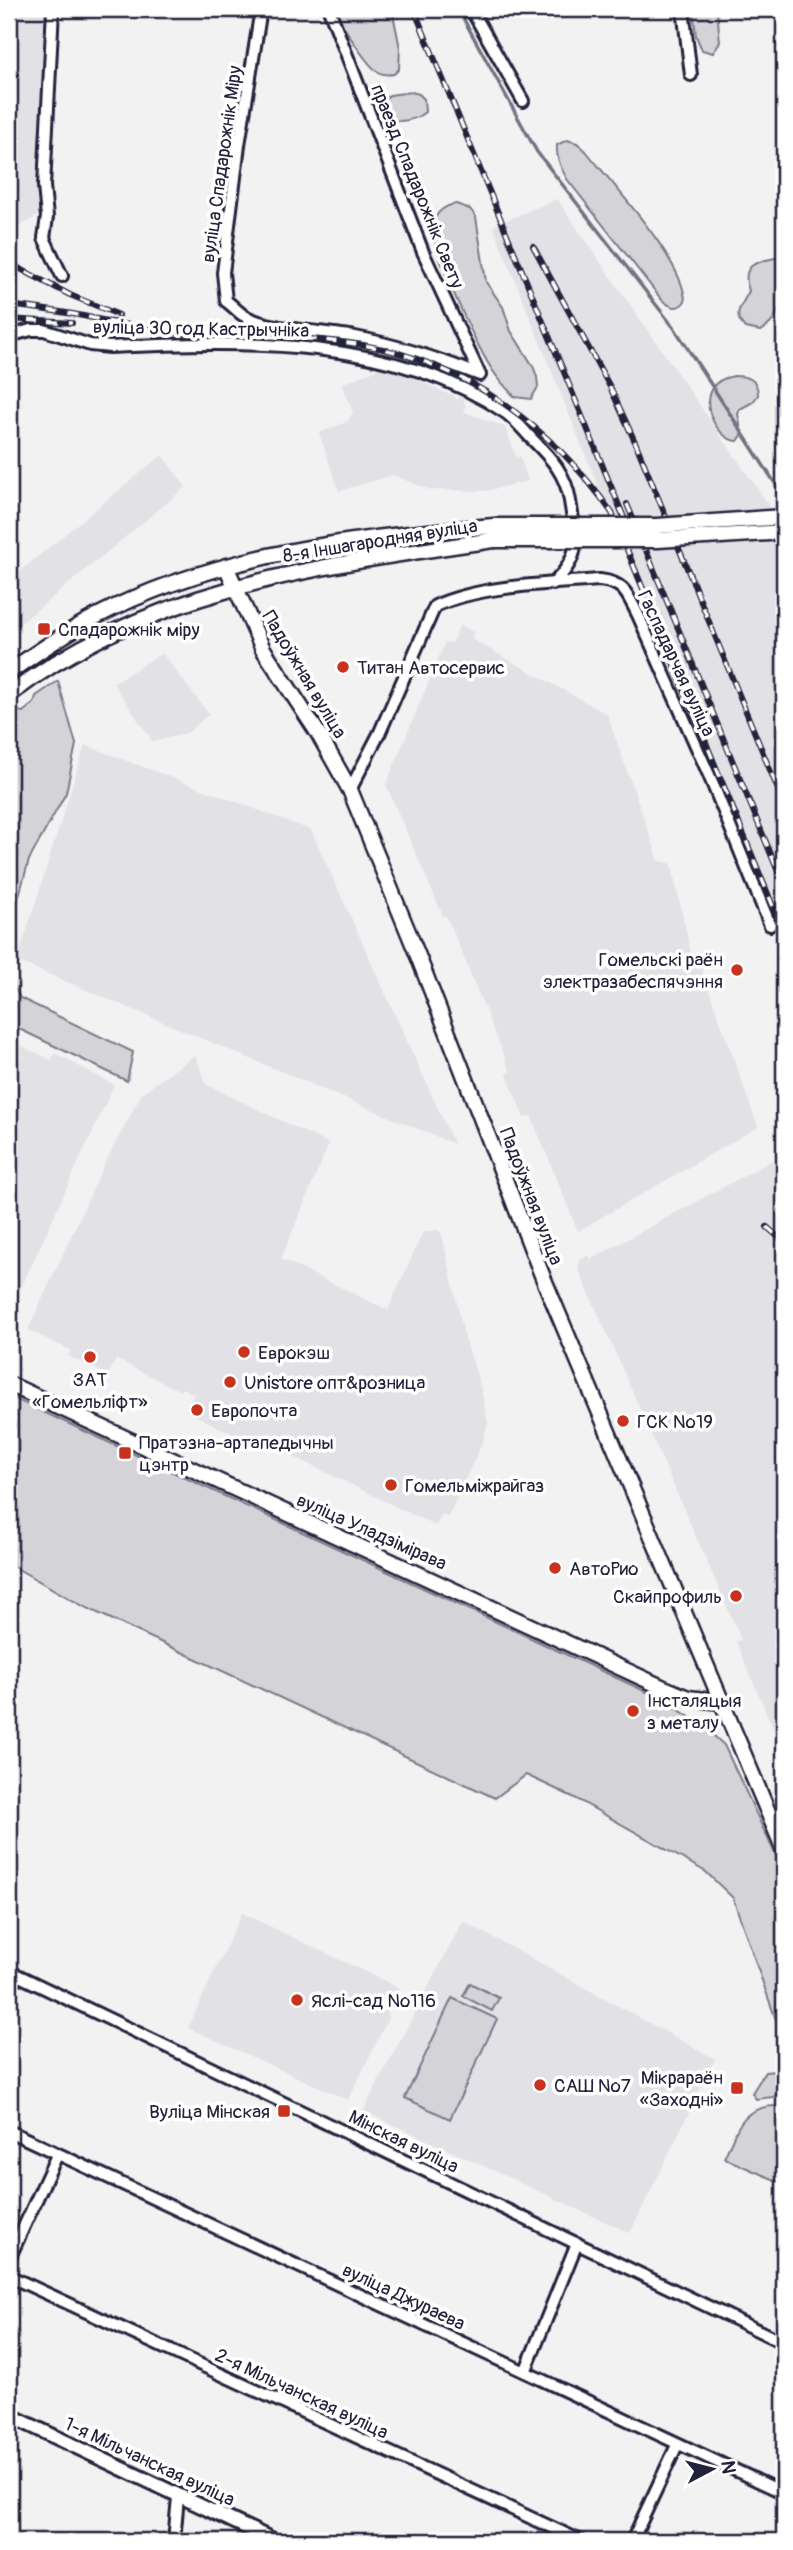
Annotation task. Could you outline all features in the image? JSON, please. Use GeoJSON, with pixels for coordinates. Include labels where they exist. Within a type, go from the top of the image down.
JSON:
{"type":"FeatureCollection","features":[{"type":"Feature","properties":{"kind":"main road","name":"8-я Іншагародняя вуліца"},"geometry":{"type":"LineString","coordinates":[[9,672],[94,618],[226,566],[337,544],[784,517]]}},
{"type":"Feature","properties":{"kind":"main road","name":"8-я Іншагародняя вуліца"},"geometry":{"type":"LineString","coordinates":[[9,695],[32,678],[103,636],[173,606],[298,571],[494,533],[658,540],[784,532]]}},
{"type":"Feature","properties":{"kind":"main road","name":"Падоўжная вуліца"},"geometry":{"type":"LineString","coordinates":[[226,566],[263,649],[318,733],[350,790],[418,956],[542,1275],[784,1850]]}},
{"type":"Feature","properties":{"kind":"main road","name":"вуліца Уладзімірава"},"geometry":{"type":"LineString","coordinates":[[9,1384],[664,1688],[688,1698],[722,1703]]}},
{"type":"Feature","properties":{"kind":"street"},"geometry":{"type":"LineString","coordinates":[[53,9],[44,186],[47,217],[44,238],[62,276]]}},
{"type":"Feature","properties":{"kind":"street","name":"вуліца Спадарожнік Міру"},"geometry":{"type":"LineString","coordinates":[[261,9],[239,145],[223,273],[226,301],[244,316],[274,325],[345,335],[396,346],[480,375]]}},
{"type":"Feature","properties":{"kind":"street","name":"праезд Спадарожнік Свету"},"geometry":{"type":"LineString","coordinates":[[329,9],[423,252],[480,375]]}},
{"type":"Feature","properties":{"kind":"street"},"geometry":{"type":"LineString","coordinates":[[471,9],[523,101]]}},
{"type":"Feature","properties":{"kind":"street"},"geometry":{"type":"LineString","coordinates":[[683,9],[691,75]]}},
{"type":"Feature","properties":{"kind":"street","name":"вуліца 30 год Кастрычніка"},"geometry":{"type":"LineString","coordinates":[[9,336],[44,330],[90,345],[110,347],[233,343],[324,349],[414,367],[464,389],[508,414],[553,461],[564,478],[569,492],[575,555],[567,570],[553,584]]}},
{"type":"Feature","properties":{"kind":"street","name":"Гаспадарчая вуліца"},"geometry":{"type":"LineString","coordinates":[[350,790],[369,755],[435,606],[457,596],[553,584],[600,580],[615,582],[625,590],[709,775],[770,925]]}},
{"type":"Feature","properties":{"kind":"street","name":"Мінская вуліца"},"geometry":{"type":"LineString","coordinates":[[9,1971],[784,2343]]}},
{"type":"Feature","properties":{"kind":"street","name":"вуліца Джураева"},"geometry":{"type":"LineString","coordinates":[[9,2131],[784,2493]]}},
{"type":"Feature","properties":{"kind":"street"},"geometry":{"type":"LineString","coordinates":[[9,2259],[57,2154]]}},
{"type":"Feature","properties":{"kind":"street"},"geometry":{"type":"LineString","coordinates":[[525,2372],[577,2243]]}},
{"type":"Feature","properties":{"kind":"street","name":"2-я Мільчанская вуліца"},"geometry":{"type":"LineString","coordinates":[[9,2276],[581,2541]]}},
{"type":"Feature","properties":{"kind":"street","name":"1-я Мільчанская вуліца"},"geometry":{"type":"LineString","coordinates":[[9,2416],[275,2541]]}},
{"type":"Feature","properties":{"kind":"street"},"geometry":{"type":"LineString","coordinates":[[632,2541],[677,2445]]}},
{"type":"Feature","properties":{"kind":"street"},"geometry":{"type":"LineString","coordinates":[[174,2541],[178,2497]]}},
{"type":"Feature","properties":{"kind":"shaded area"},"geometry":{"type":"Polygon","coordinates":[[[9,9],[48,9],[41,185],[37,200],[44,213],[9,231],[9,9]]]}},
{"type":"Feature","properties":{"kind":"shaded area"},"geometry":{"type":"Polygon","coordinates":[[[334,9],[392,9],[400,48],[399,69],[394,74],[383,74],[372,67],[334,9]]]}},
{"type":"Feature","properties":{"kind":"shaded area"},"geometry":{"type":"Polygon","coordinates":[[[693,9],[717,9],[720,42],[713,53],[702,50],[696,36],[693,9]]]}},
{"type":"Feature","properties":{"kind":"shaded area"},"geometry":{"type":"Polygon","coordinates":[[[411,92],[424,99],[425,112],[403,121],[379,116],[378,103],[390,95],[411,92]]]}},
{"type":"Feature","properties":{"kind":"shaded area"},"geometry":{"type":"Polygon","coordinates":[[[567,140],[577,143],[586,151],[660,245],[682,284],[685,301],[680,306],[671,306],[662,300],[567,179],[559,163],[557,145],[567,140]]]}},
{"type":"Feature","properties":{"kind":"shaded area"},"geometry":{"type":"Polygon","coordinates":[[[557,199],[784,527],[784,947],[493,226],[557,199]]]}},
{"type":"Feature","properties":{"kind":"shaded area"},"geometry":{"type":"Polygon","coordinates":[[[456,204],[470,209],[476,217],[486,282],[503,307],[511,331],[537,377],[538,387],[531,399],[515,397],[494,372],[447,278],[435,241],[433,224],[440,212],[456,204]]]}},
{"type":"Feature","properties":{"kind":"shaded area"},"geometry":{"type":"Polygon","coordinates":[[[784,256],[782,298],[775,318],[760,331],[745,328],[738,314],[749,291],[749,268],[754,264],[784,256]]]}},
{"type":"Feature","properties":{"kind":"shaded area"},"geometry":{"type":"Polygon","coordinates":[[[379,368],[404,373],[450,395],[453,394],[455,399],[462,396],[465,412],[505,427],[516,457],[520,456],[528,481],[485,491],[430,490],[393,475],[339,491],[319,433],[347,422],[353,412],[342,384],[379,368]]]}},
{"type":"Feature","properties":{"kind":"shaded area"},"geometry":{"type":"Polygon","coordinates":[[[734,376],[751,380],[758,390],[753,402],[740,409],[738,414],[742,435],[738,441],[721,432],[709,411],[708,400],[711,389],[720,381],[734,376]]]}},
{"type":"Feature","properties":{"kind":"shaded area"},"geometry":{"type":"Polygon","coordinates":[[[162,455],[186,487],[9,633],[9,580],[162,455]]]}},
{"type":"Feature","properties":{"kind":"shaded area"},"geometry":{"type":"Polygon","coordinates":[[[460,625],[474,632],[471,639],[607,714],[659,861],[671,863],[694,967],[700,965],[758,1127],[578,1231],[531,1116],[524,1118],[507,1075],[510,1070],[454,934],[446,916],[443,916],[386,785],[445,642],[452,643],[460,625]]]}},
{"type":"Feature","properties":{"kind":"shaded area"},"geometry":{"type":"Polygon","coordinates":[[[162,653],[209,714],[187,733],[153,742],[113,683],[162,653]]]}},
{"type":"Feature","properties":{"kind":"shaded area"},"geometry":{"type":"Polygon","coordinates":[[[58,681],[76,744],[66,793],[29,860],[9,931],[9,709],[23,712],[34,703],[36,696],[58,681]]]}},
{"type":"Feature","properties":{"kind":"shaded area"},"geometry":{"type":"Polygon","coordinates":[[[85,745],[311,830],[454,1144],[17,961],[85,745]]]}},
{"type":"Feature","properties":{"kind":"shaded area"},"geometry":{"type":"Polygon","coordinates":[[[9,977],[20,998],[133,1052],[127,1081],[9,1024],[9,977]]]}},
{"type":"Feature","properties":{"kind":"shaded area"},"geometry":{"type":"Polygon","coordinates":[[[9,1040],[51,1060],[55,1053],[114,1085],[9,1314],[9,1040]]]}},
{"type":"Feature","properties":{"kind":"shaded area"},"geometry":{"type":"Polygon","coordinates":[[[195,1055],[206,1084],[329,1144],[281,1259],[388,1310],[423,1232],[438,1230],[442,1234],[464,1335],[481,1388],[488,1423],[483,1441],[448,1517],[442,1514],[436,1526],[247,1434],[243,1439],[186,1411],[194,1394],[182,1388],[180,1391],[116,1359],[108,1375],[68,1356],[70,1350],[28,1330],[103,1167],[142,1093],[195,1055]]]}},
{"type":"Feature","properties":{"kind":"shaded area"},"geometry":{"type":"Polygon","coordinates":[[[773,1160],[784,1177],[784,1753],[736,1642],[741,1639],[578,1268],[580,1260],[588,1255],[591,1259],[773,1160]]]}},
{"type":"Feature","properties":{"kind":"shaded area"},"geometry":{"type":"Polygon","coordinates":[[[9,1396],[662,1699],[702,1725],[724,1745],[784,1873],[784,2046],[779,2044],[776,2020],[733,1898],[706,1872],[573,1797],[526,1775],[495,1798],[83,1606],[9,1564],[9,1396]]]}},
{"type":"Feature","properties":{"kind":"shaded area","name":"Яслі-сад №116"},"geometry":{"type":"Polygon","coordinates":[[[242,1913],[399,1988],[387,2011],[388,2019],[348,2100],[188,2028],[242,1913]]]}},
{"type":"Feature","properties":{"kind":"shaded area","name":"САШ №7"},"geometry":{"type":"Polygon","coordinates":[[[463,1921],[715,2059],[630,2233],[363,2111],[463,1921]]]}},
{"type":"Feature","properties":{"kind":"shaded area"},"geometry":{"type":"Polygon","coordinates":[[[470,1983],[499,1998],[492,2011],[463,1996],[470,1983]]]}},
{"type":"Feature","properties":{"kind":"shaded area"},"geometry":{"type":"Polygon","coordinates":[[[452,1998],[497,2019],[450,2119],[405,2098],[452,1998]]]}},
{"type":"Feature","properties":{"kind":"shaded area"},"geometry":{"type":"Polygon","coordinates":[[[776,2071],[784,2075],[783,2092],[773,2097],[756,2099],[752,2093],[765,2072],[776,2071]]]}},
{"type":"Feature","properties":{"kind":"shaded area"},"geometry":{"type":"Polygon","coordinates":[[[774,2106],[784,2108],[784,2184],[724,2158],[736,2130],[746,2116],[753,2111],[774,2106]]]}},
{"type":"Feature","properties":{"kind":"waterway"},"geometry":{"type":"LineString","coordinates":[[458,9],[537,152],[675,329],[784,497]]}},
{"type":"Feature","properties":{"kind":"railway"},"geometry":{"type":"LineString","coordinates":[[414,9],[625,520]]}},
{"type":"Feature","properties":{"kind":"railway"},"geometry":{"type":"LineString","coordinates":[[533,246],[610,387],[636,444],[784,804]]}},
{"type":"Feature","properties":{"kind":"railway"},"geometry":{"type":"LineString","coordinates":[[9,263],[70,295],[119,315]]}},
{"type":"Feature","properties":{"kind":"railway"},"geometry":{"type":"LineString","coordinates":[[9,305],[161,331],[315,339],[363,345],[401,354],[471,383],[535,427],[589,482],[612,513],[784,933]]}},
{"type":"Feature","properties":{"kind":"railway"},"geometry":{"type":"LineString","coordinates":[[9,319],[72,323]]}},
{"type":"Feature","properties":{"kind":"railway"},"geometry":{"type":"LineString","coordinates":[[627,504],[784,886]]}},
{"type":"Feature","properties":{"kind":"railway"},"geometry":{"type":"LineString","coordinates":[[767,1227],[784,1242]]}},
{"type":"Feature","properties":{"kind":"place","name":"Спадарожнік міру"},"geometry":{"type":"Point","coordinates":[44,629]}},
{"type":"Feature","properties":{"kind":"place","name":"Титан Автосервис"},"geometry":{"type":"Point","coordinates":[343,667]}},
{"type":"Feature","properties":{"kind":"place","name":"Гомельскі раён электразабеспячэння"},"geometry":{"type":"Point","coordinates":[737,970]}},
{"type":"Feature","properties":{"kind":"place","name":"Еврокэш"},"geometry":{"type":"Point","coordinates":[244,1352]}},
{"type":"Feature","properties":{"kind":"place","name":"ЗАТ «Гомельліфт»"},"geometry":{"type":"Point","coordinates":[90,1357]}},
{"type":"Feature","properties":{"kind":"place","name":"Unistore опт&розница"},"geometry":{"type":"Point","coordinates":[230,1382]}},
{"type":"Feature","properties":{"kind":"place","name":"Европочта"},"geometry":{"type":"Point","coordinates":[197,1410]}},
{"type":"Feature","properties":{"kind":"place","name":"ГСК №19"},"geometry":{"type":"Point","coordinates":[623,1421]}},
{"type":"Feature","properties":{"kind":"place","name":"Пратэзна-артапедычны цэнтр"},"geometry":{"type":"Point","coordinates":[125,1453]}},
{"type":"Feature","properties":{"kind":"place","name":"Гомельміжрайгаз"},"geometry":{"type":"Point","coordinates":[391,1485]}},
{"type":"Feature","properties":{"kind":"place","name":"АвтоРио"},"geometry":{"type":"Point","coordinates":[555,1568]}},
{"type":"Feature","properties":{"kind":"place","name":"Скайпрофиль"},"geometry":{"type":"Point","coordinates":[736,1596]}},
{"type":"Feature","properties":{"kind":"place","name":"Інсталяцыя з металу"},"geometry":{"type":"Point","coordinates":[633,1711]}},
{"type":"Feature","properties":{"kind":"place","name":"Яслі-сад №116"},"geometry":{"type":"Point","coordinates":[297,2000]}},
{"type":"Feature","properties":{"kind":"place","name":"САШ №7"},"geometry":{"type":"Point","coordinates":[540,2085]}},
{"type":"Feature","properties":{"kind":"place","name":"Мікрараён «Заходні»"},"geometry":{"type":"Point","coordinates":[737,2088]}},
{"type":"Feature","properties":{"kind":"place","name":"Вуліца Мінская"},"geometry":{"type":"Point","coordinates":[284,2111]}}]}
